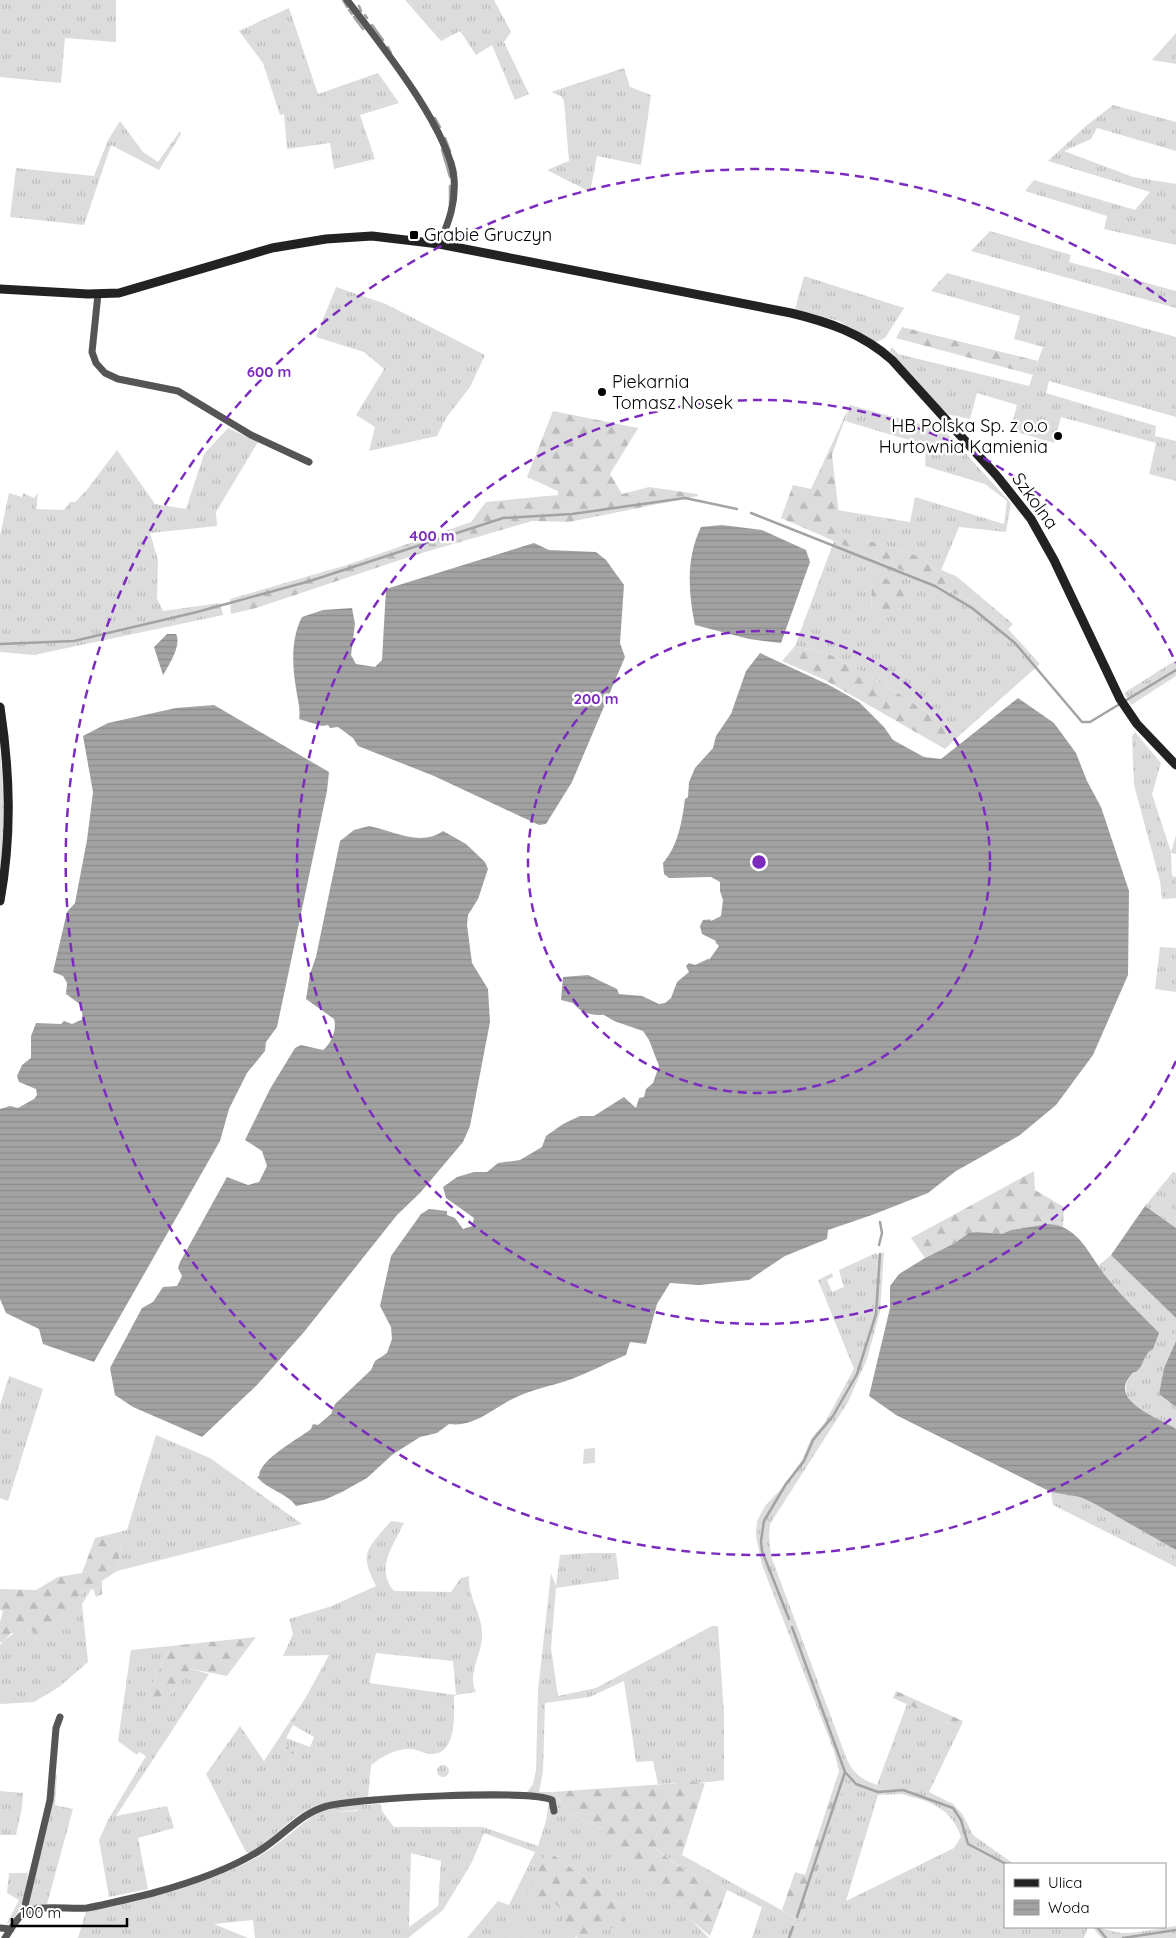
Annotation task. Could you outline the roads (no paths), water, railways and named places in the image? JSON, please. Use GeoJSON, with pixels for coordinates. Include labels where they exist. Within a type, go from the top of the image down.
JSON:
{"type":"FeatureCollection","features":[{"type":"Feature","properties":{"kind":"street"},"geometry":{"type":"LineString","coordinates":[[347,0],[417,99],[446,149],[454,178],[453,203],[450,218],[439,244]]}},
{"type":"Feature","properties":{"kind":"street","name":"Szkolna"},"geometry":{"type":"LineString","coordinates":[[0,289],[98,294],[129,291],[294,243],[372,236],[439,244],[772,310],[828,323],[854,334],[892,360],[997,476],[1038,531],[1126,710],[1176,765]]}},
{"type":"Feature","properties":{"kind":"street"},"geometry":{"type":"LineString","coordinates":[[98,294],[92,352],[96,363],[105,373],[118,379],[167,388],[184,394],[243,430],[309,462]]}},
{"type":"Feature","properties":{"kind":"street"},"geometry":{"type":"LineString","coordinates":[[0,707],[8,774],[10,812],[8,847],[0,901]]}},
{"type":"Feature","properties":{"kind":"street"},"geometry":{"type":"LineString","coordinates":[[5,1938],[22,1914],[50,1800],[56,1728],[60,1718]]}},
{"type":"Feature","properties":{"kind":"street"},"geometry":{"type":"LineString","coordinates":[[22,1914],[44,1909],[90,1907],[186,1883],[258,1852],[312,1811],[335,1804],[444,1796],[528,1795],[547,1797],[552,1800],[554,1811]]}},
{"type":"Feature","properties":{"kind":"street"},"geometry":{"type":"LineString","coordinates":[[0,1928],[11,1929]]}},
{"type":"Feature","properties":{"kind":"water"},"geometry":{"type":"Polygon","coordinates":[[[722,525],[762,530],[806,550],[810,562],[781,643],[749,639],[695,625],[690,575],[696,539],[701,527],[722,525]]]}},
{"type":"Feature","properties":{"kind":"water"},"geometry":{"type":"Polygon","coordinates":[[[534,543],[549,550],[596,552],[606,560],[624,585],[620,643],[625,657],[572,782],[546,824],[539,825],[434,776],[358,746],[353,738],[338,727],[330,728],[328,725],[322,726],[299,719],[293,652],[298,625],[302,617],[323,610],[352,608],[355,624],[351,655],[356,664],[375,667],[382,660],[386,589],[534,543]]]}},
{"type":"Feature","properties":{"kind":"water"},"geometry":{"type":"Polygon","coordinates":[[[167,634],[176,634],[177,644],[174,655],[163,675],[154,647],[167,634]]]}},
{"type":"Feature","properties":{"kind":"water"},"geometry":{"type":"Polygon","coordinates":[[[760,653],[831,686],[859,702],[884,727],[893,740],[924,757],[941,759],[1018,698],[1054,723],[1076,753],[1087,781],[1101,807],[1129,891],[1128,975],[1093,1055],[1056,1105],[1020,1135],[956,1171],[928,1193],[828,1230],[827,1239],[785,1256],[749,1280],[699,1285],[670,1283],[657,1304],[646,1344],[630,1342],[626,1355],[589,1372],[510,1400],[486,1415],[468,1423],[449,1424],[437,1433],[420,1437],[392,1455],[367,1478],[342,1492],[324,1500],[296,1506],[288,1498],[266,1485],[257,1477],[266,1463],[280,1450],[311,1429],[313,1424],[318,1425],[331,1414],[335,1404],[371,1370],[375,1361],[387,1353],[392,1339],[391,1327],[380,1306],[391,1256],[421,1214],[429,1209],[447,1211],[447,1215],[455,1218],[463,1229],[472,1226],[474,1218],[446,1198],[443,1187],[457,1177],[474,1172],[487,1172],[498,1163],[520,1160],[542,1147],[546,1136],[563,1124],[580,1116],[594,1116],[624,1097],[636,1108],[639,1098],[644,1097],[646,1089],[653,1083],[659,1066],[649,1040],[643,1031],[614,1021],[604,1015],[587,1013],[580,1010],[573,1003],[561,1000],[563,977],[588,975],[617,989],[619,994],[642,996],[659,1004],[665,1003],[671,998],[677,982],[689,972],[686,966],[689,963],[695,965],[708,959],[716,941],[702,934],[700,926],[703,920],[715,919],[720,906],[720,882],[711,877],[669,878],[664,874],[663,863],[676,841],[685,799],[688,797],[689,782],[695,768],[713,748],[716,736],[731,714],[746,671],[760,653]]]}},
{"type":"Feature","properties":{"kind":"water"},"geometry":{"type":"Polygon","coordinates":[[[214,705],[329,772],[327,791],[277,1027],[266,1042],[265,1051],[247,1073],[229,1109],[220,1141],[94,1362],[43,1344],[39,1329],[6,1313],[0,1299],[0,1109],[10,1106],[18,1108],[34,1099],[37,1095],[36,1089],[19,1082],[17,1076],[22,1065],[31,1058],[31,1036],[36,1023],[61,1024],[64,1021],[72,1024],[83,1019],[81,1005],[66,994],[67,983],[63,976],[53,972],[67,912],[75,903],[87,840],[93,792],[83,736],[108,723],[176,708],[214,705]]]}},
{"type":"Feature","properties":{"kind":"water"},"geometry":{"type":"Polygon","coordinates":[[[369,826],[416,838],[434,836],[443,831],[466,844],[485,862],[488,869],[478,899],[468,915],[467,925],[472,963],[488,989],[490,1022],[470,1126],[463,1142],[420,1193],[397,1215],[304,1332],[257,1385],[202,1437],[133,1407],[115,1395],[110,1368],[142,1308],[153,1302],[163,1287],[177,1286],[182,1276],[178,1268],[180,1262],[227,1177],[248,1185],[259,1182],[267,1166],[262,1151],[245,1140],[270,1089],[295,1048],[301,1045],[323,1050],[331,1040],[335,1027],[334,1019],[306,999],[310,974],[316,957],[340,841],[354,830],[369,826]]]}},
{"type":"Feature","properties":{"kind":"water"},"geometry":{"type":"Polygon","coordinates":[[[1145,1206],[1176,1228],[1176,1318],[1111,1255],[1145,1206]]]}},
{"type":"Feature","properties":{"kind":"water"},"geometry":{"type":"Polygon","coordinates":[[[1048,1224],[1059,1226],[1076,1236],[1114,1286],[1159,1333],[1153,1349],[1147,1353],[1140,1367],[1125,1384],[1126,1393],[1131,1401],[1139,1408],[1176,1429],[1176,1550],[1095,1504],[1080,1497],[1051,1492],[896,1415],[869,1396],[890,1308],[890,1286],[899,1274],[955,1243],[969,1233],[1002,1234],[1011,1230],[1048,1224]]]}},
{"type":"Feature","properties":{"kind":"water"},"geometry":{"type":"Polygon","coordinates":[[[1176,1341],[1176,1407],[1159,1394],[1164,1368],[1176,1341]]]}},
{"type":"Feature","properties":{"kind":"waterway"},"geometry":{"type":"LineString","coordinates":[[343,0],[347,7]]}},
{"type":"Feature","properties":{"kind":"waterway"},"geometry":{"type":"LineString","coordinates":[[359,6],[361,11]]}},
{"type":"Feature","properties":{"kind":"waterway"},"geometry":{"type":"LineString","coordinates":[[349,10],[352,14]]}},
{"type":"Feature","properties":{"kind":"waterway"},"geometry":{"type":"LineString","coordinates":[[354,17],[363,29]]}},
{"type":"Feature","properties":{"kind":"waterway"},"geometry":{"type":"LineString","coordinates":[[372,25],[383,40]]}},
{"type":"Feature","properties":{"kind":"waterway"},"geometry":{"type":"LineString","coordinates":[[388,47],[391,53]]}},
{"type":"Feature","properties":{"kind":"waterway"},"geometry":{"type":"LineString","coordinates":[[435,118],[440,127]]}},
{"type":"Feature","properties":{"kind":"waterway"},"geometry":{"type":"LineString","coordinates":[[445,138],[450,151]]}},
{"type":"Feature","properties":{"kind":"waterway"},"geometry":{"type":"LineString","coordinates":[[442,150],[450,177]]}},
{"type":"Feature","properties":{"kind":"waterway"},"geometry":{"type":"LineString","coordinates":[[453,161],[456,173]]}},
{"type":"Feature","properties":{"kind":"waterway"},"geometry":{"type":"LineString","coordinates":[[450,186],[450,204]]}},
{"type":"Feature","properties":{"kind":"waterway"},"geometry":{"type":"LineString","coordinates":[[0,644],[74,641],[197,612],[310,581],[503,518],[572,514],[685,498],[737,509]]}},
{"type":"Feature","properties":{"kind":"waterway"},"geometry":{"type":"LineString","coordinates":[[751,513],[935,586],[972,608],[1015,643],[1082,722],[1090,722],[1176,670]]}},
{"type":"Feature","properties":{"kind":"waterway"},"geometry":{"type":"LineString","coordinates":[[879,1245],[882,1233],[880,1222]]}},
{"type":"Feature","properties":{"kind":"waterway"},"geometry":{"type":"LineString","coordinates":[[789,1619],[762,1551],[761,1541],[764,1521],[786,1484],[804,1461],[813,1440],[833,1416],[857,1374],[876,1314],[880,1254]]}},
{"type":"Feature","properties":{"kind":"waterway"},"geometry":{"type":"LineString","coordinates":[[792,1627],[845,1772],[856,1784],[878,1792],[903,1790],[953,1808],[961,1820],[968,1844],[1004,1863]]}},
{"type":"Feature","properties":{"kind":"waterway"},"geometry":{"type":"LineString","coordinates":[[797,1917],[845,1772]]}},
{"type":"Feature","properties":{"kind":"waterway"},"geometry":{"type":"LineString","coordinates":[[789,1938],[793,1927]]}},
{"type":"Feature","properties":{"kind":"waterway"},"geometry":{"type":"LineString","coordinates":[[1098,1928],[1106,1938]]}},
{"type":"Feature","properties":{"kind":"waterway"},"geometry":{"type":"LineString","coordinates":[[1123,1938],[1176,1930]]}},
{"type":"Feature","properties":{"kind":"place","name":"Grabie Gruczyn"},"geometry":{"type":"Point","coordinates":[414,235]}},
{"type":"Feature","properties":{"kind":"place","name":"Piekarnia Tomasz Nosek"},"geometry":{"type":"Point","coordinates":[602,392]}},
{"type":"Feature","properties":{"kind":"place","name":"HB Polska Sp. z o.o Hurtownia Kamienia"},"geometry":{"type":"Point","coordinates":[1058,436]}}]}
